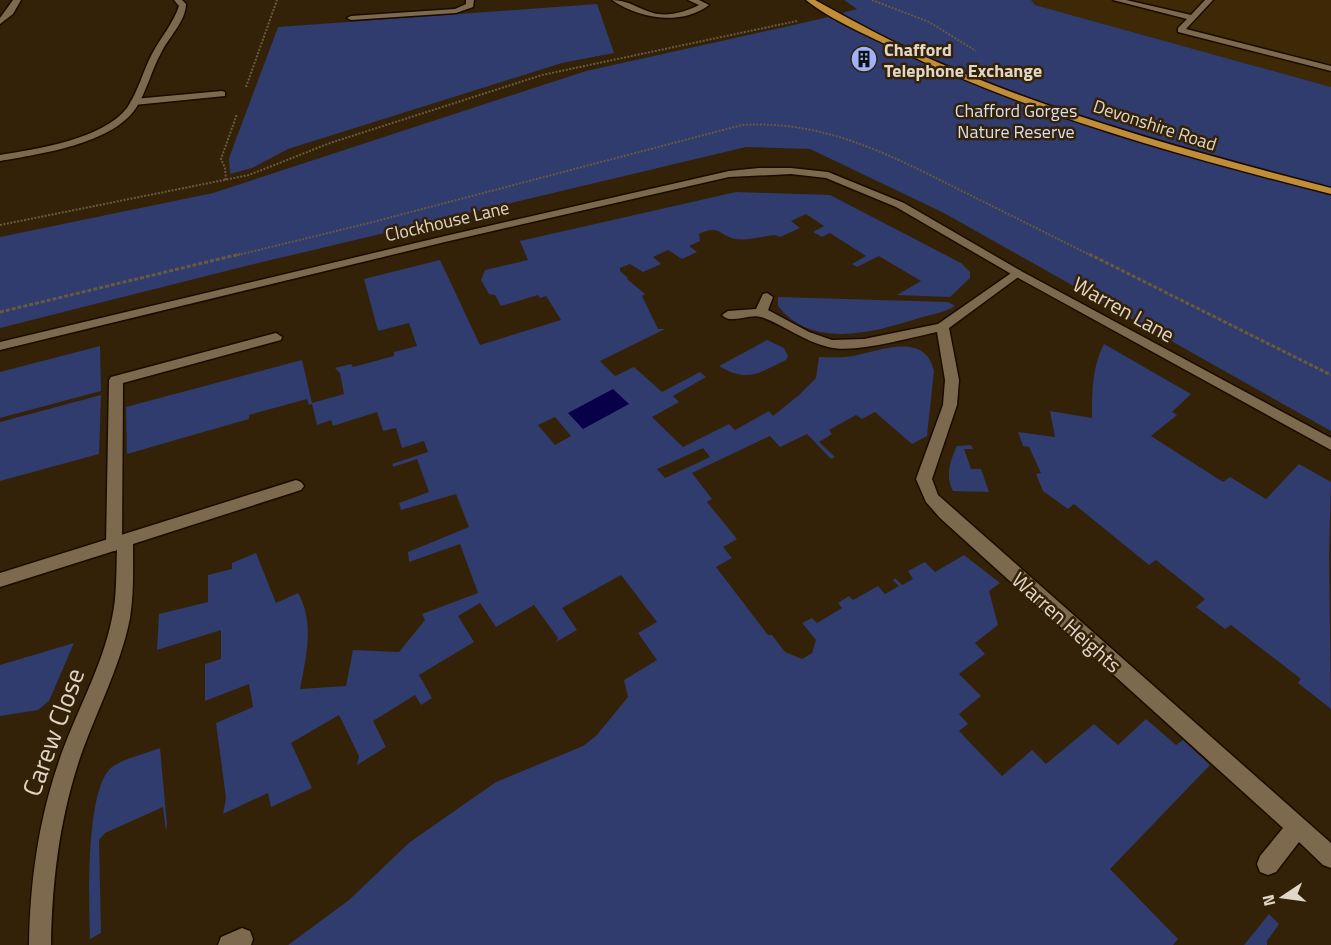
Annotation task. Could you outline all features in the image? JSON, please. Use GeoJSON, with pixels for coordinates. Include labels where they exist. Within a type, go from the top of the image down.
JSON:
{"type":"FeatureCollection","features":[{"type":"Feature","properties":{"kind":"main road","name":"Devonshire Road"},"geometry":{"type":"LineString","coordinates":[[810,0],[850,23],[914,54],[1009,94],[1213,161],[1331,192]]}},
{"type":"Feature","properties":{"kind":"street"},"geometry":{"type":"LineString","coordinates":[[0,22],[17,0]]}},
{"type":"Feature","properties":{"kind":"street"},"geometry":{"type":"LineString","coordinates":[[0,158],[39,151],[105,130],[130,111],[162,42],[179,21],[183,6],[178,0]]}},
{"type":"Feature","properties":{"kind":"street"},"geometry":{"type":"LineString","coordinates":[[351,18],[456,11],[470,5],[470,0]]}},
{"type":"Feature","properties":{"kind":"street"},"geometry":{"type":"LineString","coordinates":[[616,0],[654,16],[684,15],[705,5],[692,0]]}},
{"type":"Feature","properties":{"kind":"street"},"geometry":{"type":"LineString","coordinates":[[1117,0],[1192,18]]}},
{"type":"Feature","properties":{"kind":"street"},"geometry":{"type":"LineString","coordinates":[[1209,0],[1181,30],[1331,69]]}},
{"type":"Feature","properties":{"kind":"street"},"geometry":{"type":"LineString","coordinates":[[134,102],[222,94]]}},
{"type":"Feature","properties":{"kind":"street","name":"Clockhouse Lane"},"geometry":{"type":"LineString","coordinates":[[0,346],[445,239],[729,174],[791,171],[828,175],[900,205]]}},
{"type":"Feature","properties":{"kind":"street","name":"Warren Lane"},"geometry":{"type":"LineString","coordinates":[[900,205],[1017,273],[1331,445]]}},
{"type":"Feature","properties":{"kind":"street"},"geometry":{"type":"LineString","coordinates":[[728,315],[761,312],[805,335],[831,344],[864,343],[942,327],[1017,273]]}},
{"type":"Feature","properties":{"kind":"street"},"geometry":{"type":"LineString","coordinates":[[761,312],[767,297]]}},
{"type":"Feature","properties":{"kind":"street","name":"Warren Heights"},"geometry":{"type":"LineString","coordinates":[[942,327],[952,380],[950,405],[924,479],[931,498],[946,514],[1331,857]]}},
{"type":"Feature","properties":{"kind":"street","name":"Carew Close"},"geometry":{"type":"LineString","coordinates":[[40,945],[46,869],[54,812],[76,739],[115,643],[122,616],[116,380],[276,337]]}},
{"type":"Feature","properties":{"kind":"street"},"geometry":{"type":"LineString","coordinates":[[0,580],[296,486]]}},
{"type":"Feature","properties":{"kind":"street"},"geometry":{"type":"LineString","coordinates":[[1268,864],[1298,827]]}},
{"type":"Feature","properties":{"kind":"path"},"geometry":{"type":"LineString","coordinates":[[243,95],[277,0]]}},
{"type":"Feature","properties":{"kind":"path"},"geometry":{"type":"LineString","coordinates":[[872,0],[929,22],[982,56]]}},
{"type":"Feature","properties":{"kind":"path"},"geometry":{"type":"LineString","coordinates":[[0,225],[249,175],[330,142],[542,75],[784,23]]}},
{"type":"Feature","properties":{"kind":"path"},"geometry":{"type":"LineString","coordinates":[[225,180],[225,168],[221,159],[240,106]]}},
{"type":"Feature","properties":{"kind":"path"},"geometry":{"type":"LineString","coordinates":[[0,312],[373,222],[742,125],[778,123],[810,127],[882,151],[1331,375]]}},
{"type":"Feature","properties":{"kind":"shaded area"},"geometry":{"type":"Polygon","coordinates":[[[1031,0],[1331,0],[1331,87],[1035,5],[1031,0]]]}},
{"type":"Feature","properties":{"kind":"shaded area"},"geometry":{"type":"Polygon","coordinates":[[[613,389],[629,404],[583,429],[568,413],[613,389]]]}},
{"type":"Feature","properties":{"kind":"green space","name":"Chafford Gorges Nature Reserve"},"geometry":{"type":"Polygon","coordinates":[[[844,0],[1031,0],[1035,5],[1331,87],[1331,431],[944,213],[810,149],[746,147],[246,266],[0,328],[0,237],[213,193],[586,71],[857,9],[844,0]]]}},
{"type":"Feature","properties":{"kind":"green space"},"geometry":{"type":"Polygon","coordinates":[[[597,4],[614,53],[562,63],[288,149],[252,168],[230,174],[229,158],[278,27],[597,4]]]}},
{"type":"Feature","properties":{"kind":"green space"},"geometry":{"type":"Polygon","coordinates":[[[736,192],[830,195],[961,263],[970,272],[970,278],[950,297],[897,295],[921,281],[879,256],[857,267],[852,264],[866,256],[830,233],[822,237],[813,232],[824,226],[806,214],[791,221],[800,228],[780,237],[775,235],[735,239],[715,230],[706,231],[699,234],[700,241],[689,246],[697,252],[682,259],[668,250],[653,257],[661,264],[643,272],[630,264],[620,268],[627,279],[645,294],[642,296],[658,329],[665,329],[600,361],[615,376],[634,367],[662,392],[700,372],[706,377],[673,396],[679,402],[652,417],[683,447],[729,424],[735,430],[769,411],[773,416],[816,378],[819,357],[849,357],[888,348],[912,347],[921,351],[929,359],[934,371],[927,436],[912,444],[875,412],[862,419],[856,415],[829,430],[832,434],[819,442],[835,457],[831,459],[807,434],[780,447],[770,436],[692,473],[712,499],[707,502],[737,539],[723,547],[732,558],[716,567],[768,635],[772,635],[785,652],[802,659],[812,653],[816,640],[802,623],[812,618],[817,623],[842,608],[838,603],[849,596],[853,600],[878,586],[885,594],[899,586],[893,580],[895,578],[902,585],[913,579],[908,571],[925,562],[935,572],[964,555],[1000,583],[989,591],[998,625],[975,643],[985,654],[959,674],[981,696],[959,714],[968,724],[959,731],[1002,776],[1032,750],[1046,764],[1094,724],[1118,745],[1146,719],[1176,745],[1183,740],[1210,765],[1110,869],[1178,939],[1173,945],[288,945],[349,900],[410,842],[496,782],[583,746],[596,736],[628,697],[624,680],[657,660],[638,633],[657,622],[621,575],[562,608],[577,630],[556,642],[558,638],[534,605],[496,627],[480,603],[458,616],[474,642],[419,675],[432,698],[421,705],[415,695],[373,721],[386,747],[357,765],[359,756],[339,715],[291,743],[312,788],[271,807],[268,793],[223,814],[226,798],[216,723],[253,707],[249,684],[205,701],[205,664],[221,659],[221,630],[157,650],[159,614],[208,602],[208,575],[232,569],[232,563],[256,553],[276,603],[298,593],[303,604],[308,640],[300,689],[346,686],[353,650],[399,652],[425,620],[422,614],[478,593],[460,544],[409,562],[408,552],[469,527],[456,494],[401,510],[399,503],[429,492],[417,459],[393,467],[392,464],[428,452],[424,441],[402,448],[396,428],[383,431],[377,412],[333,426],[331,420],[317,425],[312,404],[309,405],[307,399],[249,415],[249,419],[127,454],[126,407],[302,360],[312,403],[344,394],[340,373],[335,368],[351,364],[353,367],[394,356],[394,352],[417,346],[409,323],[378,331],[364,279],[440,260],[480,345],[561,320],[546,296],[540,298],[538,295],[501,306],[495,295],[489,294],[481,280],[485,270],[528,260],[520,241],[736,192]],[[555,417],[538,425],[555,445],[571,436],[555,417]],[[703,448],[657,469],[665,478],[710,457],[703,448]]]}},
{"type":"Feature","properties":{"kind":"green space"},"geometry":{"type":"Polygon","coordinates":[[[778,297],[948,302],[955,306],[881,329],[843,334],[825,333],[807,328],[792,319],[778,306],[778,297]]]}},
{"type":"Feature","properties":{"kind":"green space"},"geometry":{"type":"Polygon","coordinates":[[[767,340],[784,348],[788,356],[786,360],[760,372],[745,375],[719,366],[767,340]]]}},
{"type":"Feature","properties":{"kind":"green space"},"geometry":{"type":"Polygon","coordinates":[[[1104,344],[1191,394],[1172,412],[1177,415],[1151,436],[1223,482],[1230,477],[1266,499],[1299,464],[1331,482],[1329,554],[1331,709],[1298,683],[1301,679],[1231,625],[1225,629],[1196,607],[1205,599],[1156,560],[1149,565],[1074,504],[1068,509],[1043,491],[1036,474],[1041,473],[1029,447],[1023,446],[1018,432],[1055,437],[1050,411],[1092,418],[1095,371],[1104,344]]]}},
{"type":"Feature","properties":{"kind":"green space"},"geometry":{"type":"Polygon","coordinates":[[[100,346],[101,391],[0,418],[0,372],[100,346]]]}},
{"type":"Feature","properties":{"kind":"green space"},"geometry":{"type":"Polygon","coordinates":[[[101,395],[99,454],[0,481],[0,422],[101,395]]]}},
{"type":"Feature","properties":{"kind":"green space"},"geometry":{"type":"Polygon","coordinates":[[[971,445],[973,449],[964,449],[971,469],[981,469],[989,492],[953,491],[951,486],[949,468],[957,446],[971,445]]]}},
{"type":"Feature","properties":{"kind":"green space"},"geometry":{"type":"Polygon","coordinates":[[[74,643],[49,701],[38,710],[0,716],[0,665],[74,643]]]}},
{"type":"Feature","properties":{"kind":"green space"},"geometry":{"type":"Polygon","coordinates":[[[160,748],[166,831],[163,807],[105,833],[99,840],[101,933],[90,939],[90,848],[97,798],[103,779],[117,764],[160,748]]]}},
{"type":"Feature","properties":{"kind":"green space"},"geometry":{"type":"Polygon","coordinates":[[[1269,914],[1279,924],[1267,941],[1267,945],[1244,945],[1269,914]]]}},
{"type":"Feature","properties":{"kind":"place","name":"Chafford Telephone Exchange"},"geometry":{"type":"Point","coordinates":[864,59]}}]}
